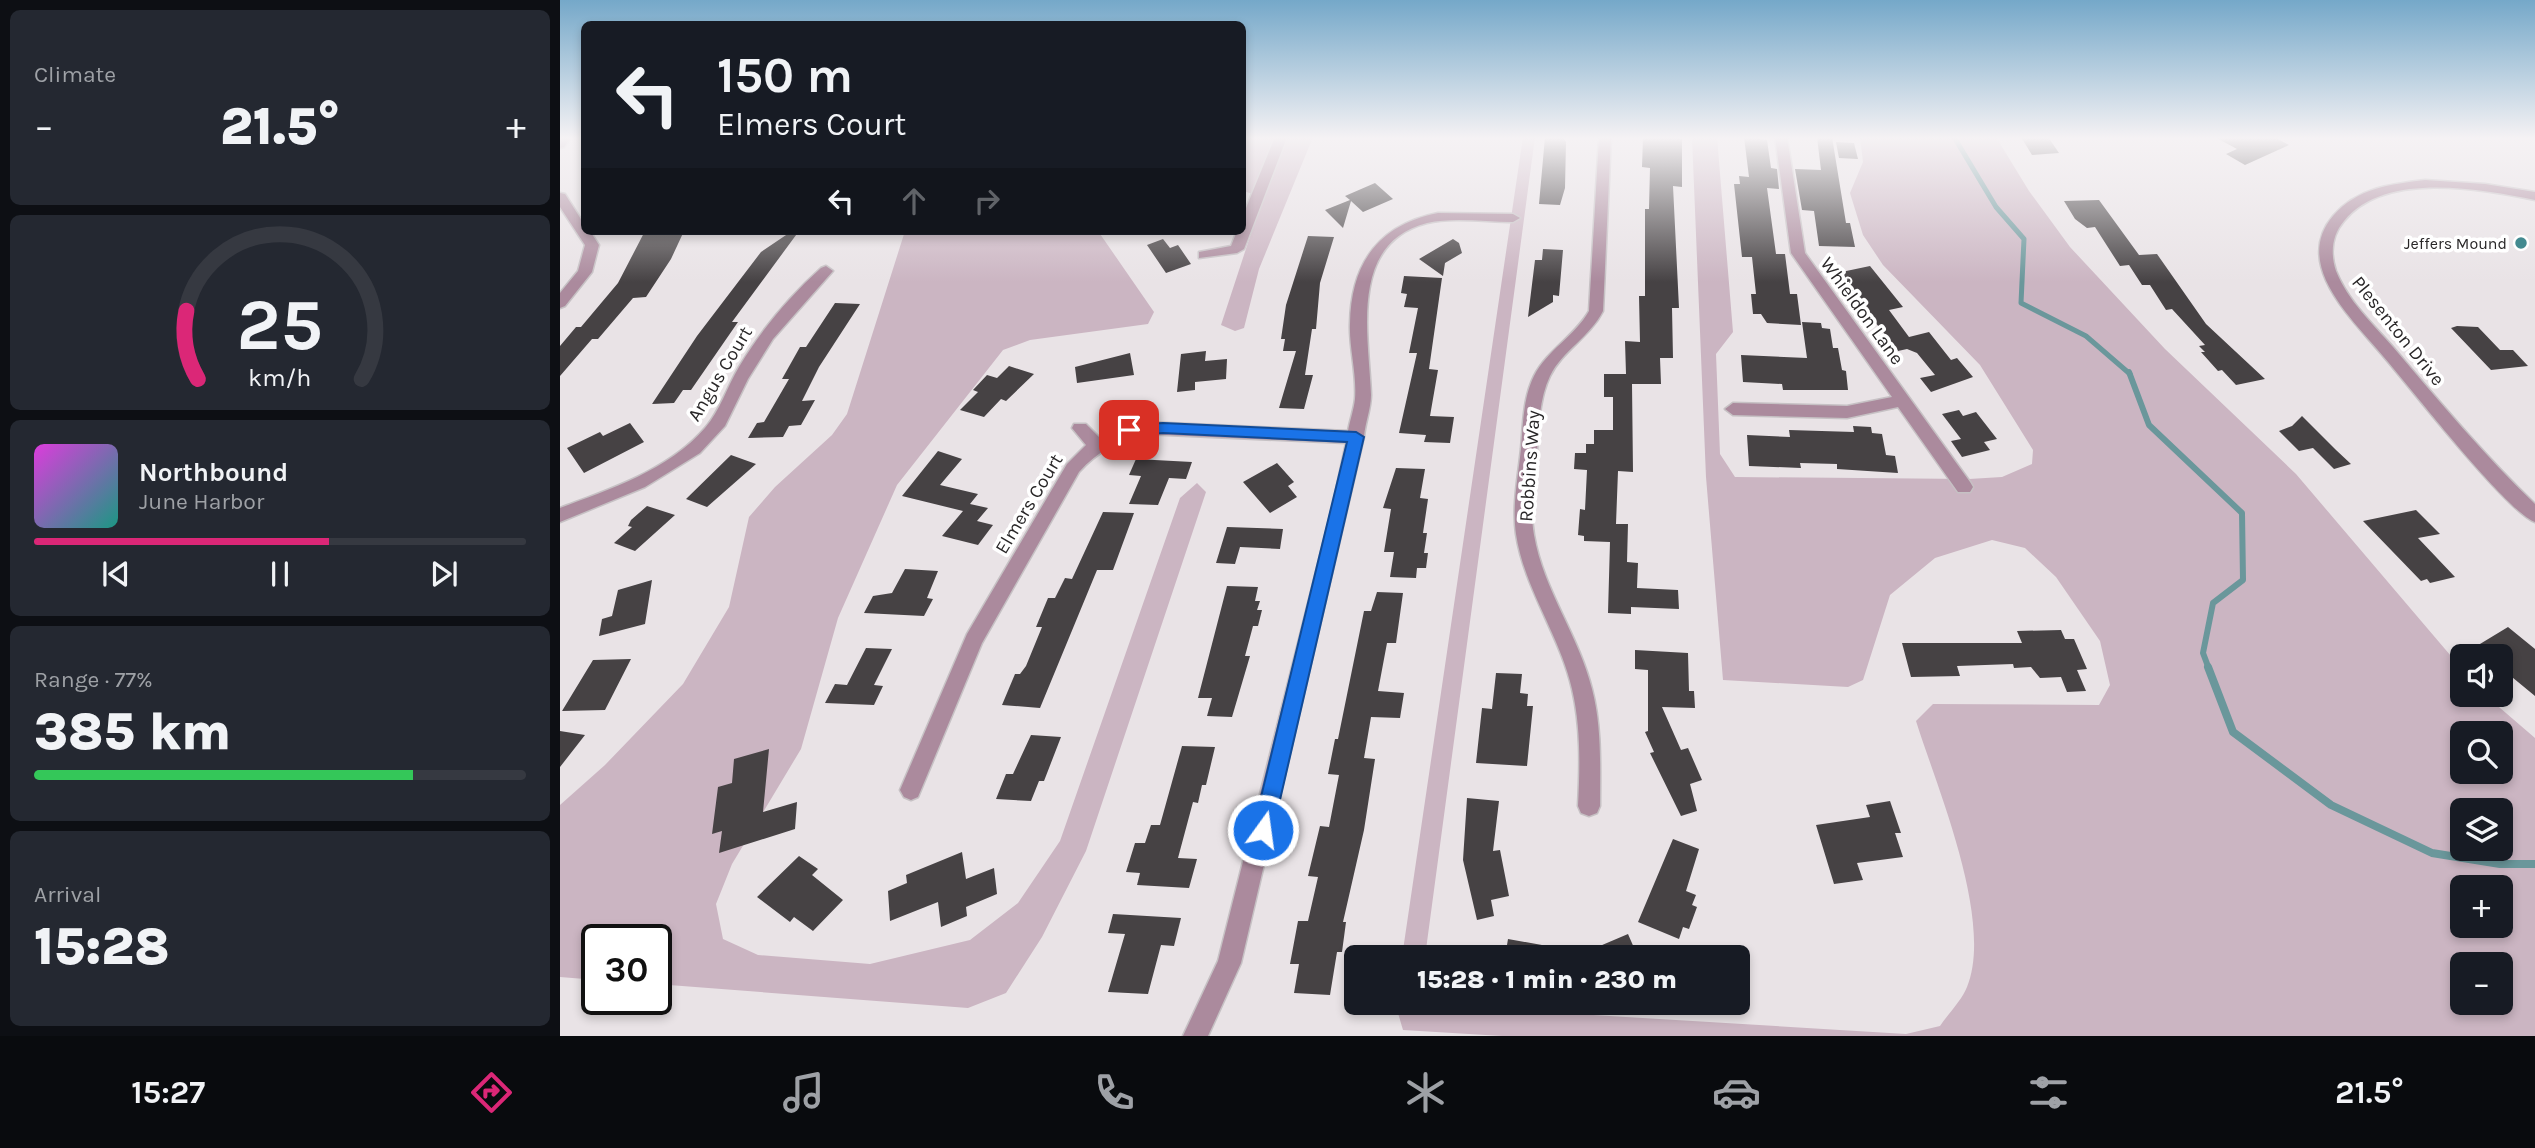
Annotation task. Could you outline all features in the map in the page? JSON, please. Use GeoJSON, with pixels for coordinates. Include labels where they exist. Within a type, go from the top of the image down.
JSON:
{"type":"FeatureCollection","features":[{"type":"Feature","properties":{"kind":"street"},"geometry":{"type":"LineString","coordinates":[[1246,226],[1262,185]]}},
{"type":"Feature","properties":{"kind":"street","name":"Robbins Way"},"geometry":{"type":"LineString","coordinates":[[1589,806],[1591,738],[1585,703],[1578,673],[1528,546],[1524,506],[1533,405],[1542,375],[1556,356],[1590,326],[1596,311],[1602,185]]}},
{"type":"Feature","properties":{"kind":"street","name":"Whieldon Lane"},"geometry":{"type":"LineString","coordinates":[[1788,185],[1798,253],[1964,487]]}},
{"type":"Feature","properties":{"kind":"street","name":"Plesenton Drive"},"geometry":{"type":"LineString","coordinates":[[2416,185],[2381,191],[2358,201],[2337,216],[2327,235],[2325,255],[2335,283],[2366,326],[2471,448],[2535,515]]}},
{"type":"Feature","properties":{"kind":"street","name":"Plesenton Drive"},"geometry":{"type":"LineString","coordinates":[[2463,185],[2535,196]]}},
{"type":"Feature","properties":{"kind":"street"},"geometry":{"type":"LineString","coordinates":[[565,202],[581,227]]}},
{"type":"Feature","properties":{"kind":"street"},"geometry":{"type":"LineString","coordinates":[[1195,1036],[1229,963],[1356,437],[1363,398],[1357,323],[1363,280],[1380,248],[1392,235],[1419,221],[1438,217],[1513,218]]}},
{"type":"Feature","properties":{"kind":"street"},"geometry":{"type":"LineString","coordinates":[[560,303],[585,271],[592,245],[586,235]]}},
{"type":"Feature","properties":{"kind":"street"},"geometry":{"type":"LineString","coordinates":[[1204,255],[1237,249],[1242,235]]}},
{"type":"Feature","properties":{"kind":"street","name":"Angus Court"},"geometry":{"type":"LineString","coordinates":[[560,515],[640,480],[695,449],[725,412],[739,381],[776,324],[802,292],[826,271]]}},
{"type":"Feature","properties":{"kind":"street"},"geometry":{"type":"LineString","coordinates":[[1733,409],[1847,412],[1903,400]]}},
{"type":"Feature","properties":{"kind":"street"},"geometry":{"type":"LineString","coordinates":[[1080,428],[1096,445]]}},
{"type":"Feature","properties":{"kind":"street","name":"Elmers Court"},"geometry":{"type":"LineString","coordinates":[[911,790],[974,640],[1073,468],[1096,445],[1129,430],[1145,428],[1356,437]]}},
{"type":"Feature","properties":{"kind":"shaded area"},"geometry":{"type":"Polygon","coordinates":[[[1246,185],[1293,185],[1259,269],[1244,328],[1235,331],[1221,325],[1263,197],[1246,192],[1246,185]]]}},
{"type":"Feature","properties":{"kind":"shaded area"},"geometry":{"type":"Polygon","coordinates":[[[1516,185],[1529,185],[1427,945],[1404,945],[1516,185]]]}},
{"type":"Feature","properties":{"kind":"shaded area"},"geometry":{"type":"Polygon","coordinates":[[[1694,185],[1721,185],[1733,332],[1716,354],[1720,454],[1735,477],[1969,479],[2002,477],[2032,464],[2033,450],[1980,365],[1883,265],[1863,235],[1850,193],[1853,185],[2026,185],[2070,247],[2165,349],[2296,474],[2450,655],[2450,707],[2499,707],[2535,738],[2535,1036],[1502,1036],[1403,1030],[1399,1015],[1593,1015],[1906,1034],[1940,1026],[1967,987],[1973,959],[1973,927],[1960,854],[1916,721],[1933,704],[2099,705],[2110,685],[2100,641],[2056,577],[2025,548],[1992,540],[1935,558],[1890,595],[1863,680],[1848,687],[1723,680],[1706,477],[1694,185]]]}},
{"type":"Feature","properties":{"kind":"shaded area"},"geometry":{"type":"Polygon","coordinates":[[[904,235],[1101,235],[1154,312],[1148,324],[1030,340],[1003,350],[897,485],[838,618],[801,749],[732,864],[716,904],[723,939],[758,955],[870,964],[970,940],[1018,903],[1060,841],[1180,498],[1197,483],[1206,492],[1086,851],[1042,937],[1006,993],[968,1008],[672,985],[672,924],[581,924],[581,979],[560,977],[560,805],[605,765],[683,684],[729,607],[749,517],[775,487],[832,435],[847,414],[904,235]]]}},
{"type":"Feature","properties":{"kind":"building"},"geometry":{"type":"Polygon","coordinates":[[[1370,185],[1378,185],[1393,199],[1363,212],[1351,201],[1343,228],[1325,210],[1350,200],[1345,196],[1370,185]]]}},
{"type":"Feature","properties":{"kind":"building"},"geometry":{"type":"Polygon","coordinates":[[[1541,185],[1565,185],[1560,205],[1539,204],[1541,185]]]}},
{"type":"Feature","properties":{"kind":"building"},"geometry":{"type":"Polygon","coordinates":[[[1650,185],[1682,185],[1673,186],[1679,308],[1672,308],[1673,358],[1660,358],[1661,384],[1632,384],[1633,472],[1618,471],[1616,524],[1628,524],[1627,562],[1638,563],[1637,588],[1678,590],[1679,609],[1631,607],[1631,614],[1608,613],[1610,542],[1584,541],[1584,536],[1578,535],[1580,509],[1585,510],[1587,470],[1574,469],[1575,453],[1586,453],[1586,444],[1594,444],[1594,430],[1613,430],[1613,397],[1604,397],[1604,374],[1626,374],[1625,341],[1640,342],[1639,296],[1645,296],[1645,209],[1649,209],[1650,185]]]}},
{"type":"Feature","properties":{"kind":"building"},"geometry":{"type":"Polygon","coordinates":[[[1734,185],[1779,185],[1779,189],[1767,188],[1776,254],[1785,254],[1790,294],[1797,294],[1801,325],[1767,323],[1761,314],[1753,314],[1751,294],[1756,294],[1752,257],[1742,257],[1734,185]]]}},
{"type":"Feature","properties":{"kind":"building"},"geometry":{"type":"Polygon","coordinates":[[[1798,185],[1840,185],[1846,223],[1850,223],[1855,247],[1819,246],[1814,211],[1802,210],[1798,185]]]}},
{"type":"Feature","properties":{"kind":"building"},"geometry":{"type":"Polygon","coordinates":[[[2099,200],[2139,255],[2157,254],[2206,324],[2265,379],[2236,385],[2222,370],[2218,371],[2201,352],[2205,352],[2199,346],[2205,345],[2172,309],[2166,310],[2150,285],[2142,285],[2129,265],[2120,266],[2095,227],[2087,228],[2075,219],[2064,201],[2099,200]]]}},
{"type":"Feature","properties":{"kind":"building"},"geometry":{"type":"Polygon","coordinates":[[[643,235],[682,235],[671,259],[646,297],[633,298],[598,339],[592,339],[560,376],[560,346],[576,327],[581,327],[618,283],[643,235]]]}},
{"type":"Feature","properties":{"kind":"building"},"geometry":{"type":"Polygon","coordinates":[[[786,235],[796,235],[732,322],[738,322],[691,390],[683,390],[674,403],[652,404],[697,336],[761,252],[786,235]]]}},
{"type":"Feature","properties":{"kind":"building"},"geometry":{"type":"Polygon","coordinates":[[[1308,236],[1334,237],[1320,283],[1316,329],[1312,329],[1305,375],[1313,375],[1304,409],[1279,408],[1296,351],[1283,351],[1285,339],[1281,339],[1286,305],[1308,236]]]}},
{"type":"Feature","properties":{"kind":"building"},"geometry":{"type":"Polygon","coordinates":[[[1163,239],[1170,248],[1178,245],[1191,264],[1166,273],[1147,245],[1163,239]]]}},
{"type":"Feature","properties":{"kind":"building"},"geometry":{"type":"Polygon","coordinates":[[[1453,239],[1459,243],[1462,253],[1445,263],[1443,276],[1419,259],[1453,239]]]}},
{"type":"Feature","properties":{"kind":"building"},"geometry":{"type":"Polygon","coordinates":[[[1543,249],[1563,250],[1559,296],[1553,295],[1553,302],[1528,317],[1535,260],[1542,260],[1543,249]]]}},
{"type":"Feature","properties":{"kind":"building"},"geometry":{"type":"Polygon","coordinates":[[[1870,266],[1903,307],[1889,310],[1909,337],[1929,332],[1951,360],[1957,358],[1973,377],[1931,392],[1920,378],[1935,375],[1917,353],[1907,349],[1898,351],[1875,322],[1867,323],[1832,274],[1870,266]]]}},
{"type":"Feature","properties":{"kind":"building"},"geometry":{"type":"Polygon","coordinates":[[[1404,276],[1442,278],[1429,369],[1438,370],[1430,416],[1454,417],[1450,443],[1424,442],[1426,435],[1399,433],[1417,353],[1409,353],[1418,308],[1404,307],[1407,294],[1401,293],[1404,276]]]}},
{"type":"Feature","properties":{"kind":"building"},"geometry":{"type":"Polygon","coordinates":[[[835,303],[860,304],[819,367],[802,401],[815,400],[801,425],[789,426],[783,437],[748,438],[757,423],[764,422],[789,379],[782,379],[800,347],[806,347],[835,303]]]}},
{"type":"Feature","properties":{"kind":"building"},"geometry":{"type":"Polygon","coordinates":[[[1802,322],[1821,323],[1822,328],[1830,329],[1833,348],[1838,348],[1842,370],[1846,371],[1848,390],[1783,390],[1782,384],[1743,382],[1741,355],[1807,358],[1802,322]]]}},
{"type":"Feature","properties":{"kind":"building"},"geometry":{"type":"Polygon","coordinates":[[[2478,327],[2500,350],[2513,350],[2528,366],[2491,370],[2451,328],[2478,327]]]}},
{"type":"Feature","properties":{"kind":"building"},"geometry":{"type":"Polygon","coordinates":[[[1206,351],[1205,361],[1227,359],[1226,379],[1195,382],[1195,390],[1177,392],[1181,354],[1206,351]]]}},
{"type":"Feature","properties":{"kind":"building"},"geometry":{"type":"Polygon","coordinates":[[[1130,353],[1134,375],[1077,383],[1075,367],[1130,353]]]}},
{"type":"Feature","properties":{"kind":"building"},"geometry":{"type":"Polygon","coordinates":[[[1009,366],[1034,374],[1006,401],[1001,399],[984,417],[960,410],[978,392],[973,390],[987,375],[997,378],[1009,366]]]}},
{"type":"Feature","properties":{"kind":"building"},"geometry":{"type":"Polygon","coordinates":[[[1959,410],[1963,416],[1976,412],[1997,439],[1984,442],[1990,450],[1962,457],[1951,441],[1961,439],[1942,414],[1959,410]]]}},
{"type":"Feature","properties":{"kind":"building"},"geometry":{"type":"Polygon","coordinates":[[[2302,416],[2351,464],[2334,469],[2313,448],[2299,451],[2279,431],[2292,426],[2302,416]]]}},
{"type":"Feature","properties":{"kind":"building"},"geometry":{"type":"Polygon","coordinates":[[[630,423],[644,442],[584,473],[567,448],[600,432],[603,436],[630,423]]]}},
{"type":"Feature","properties":{"kind":"building"},"geometry":{"type":"Polygon","coordinates":[[[1853,426],[1871,427],[1872,433],[1882,434],[1886,455],[1895,456],[1898,473],[1837,469],[1837,464],[1800,463],[1801,468],[1749,466],[1747,435],[1790,437],[1789,430],[1854,432],[1853,426]]]}},
{"type":"Feature","properties":{"kind":"building"},"geometry":{"type":"Polygon","coordinates":[[[938,451],[962,459],[940,485],[978,494],[970,504],[988,508],[977,521],[993,525],[978,545],[942,536],[963,511],[902,496],[938,451]]]}},
{"type":"Feature","properties":{"kind":"building"},"geometry":{"type":"Polygon","coordinates":[[[731,455],[756,464],[707,507],[686,499],[731,455]]]}},
{"type":"Feature","properties":{"kind":"building"},"geometry":{"type":"Polygon","coordinates":[[[1136,459],[1192,462],[1186,479],[1169,478],[1158,505],[1129,504],[1141,476],[1129,475],[1136,459]]]}},
{"type":"Feature","properties":{"kind":"building"},"geometry":{"type":"Polygon","coordinates":[[[1277,463],[1294,482],[1288,486],[1297,497],[1270,513],[1243,482],[1277,463]]]}},
{"type":"Feature","properties":{"kind":"building"},"geometry":{"type":"Polygon","coordinates":[[[1396,468],[1425,469],[1420,498],[1428,499],[1423,533],[1427,533],[1424,553],[1428,553],[1426,568],[1417,568],[1416,578],[1390,577],[1394,552],[1384,552],[1391,509],[1383,508],[1396,468]]]}},
{"type":"Feature","properties":{"kind":"building"},"geometry":{"type":"Polygon","coordinates":[[[647,506],[675,515],[635,551],[614,543],[632,527],[628,526],[631,520],[647,506]]]}},
{"type":"Feature","properties":{"kind":"building"},"geometry":{"type":"Polygon","coordinates":[[[2416,510],[2440,534],[2418,538],[2455,577],[2430,583],[2427,579],[2421,581],[2363,521],[2416,510]]]}},
{"type":"Feature","properties":{"kind":"building"},"geometry":{"type":"Polygon","coordinates":[[[1103,512],[1134,513],[1113,570],[1097,570],[1040,708],[1002,705],[1015,674],[1020,674],[1026,666],[1042,627],[1036,627],[1048,598],[1055,598],[1065,578],[1072,579],[1103,512]]]}},
{"type":"Feature","properties":{"kind":"building"},"geometry":{"type":"Polygon","coordinates":[[[1227,527],[1283,529],[1280,549],[1240,547],[1235,564],[1216,563],[1227,527]]]}},
{"type":"Feature","properties":{"kind":"building"},"geometry":{"type":"Polygon","coordinates":[[[905,569],[938,571],[927,598],[933,599],[924,616],[864,613],[873,596],[892,593],[905,569]]]}},
{"type":"Feature","properties":{"kind":"building"},"geometry":{"type":"Polygon","coordinates":[[[652,580],[645,624],[599,636],[602,619],[612,616],[618,590],[652,580]]]}},
{"type":"Feature","properties":{"kind":"building"},"geometry":{"type":"Polygon","coordinates":[[[1227,586],[1258,587],[1255,601],[1260,601],[1257,610],[1262,610],[1258,626],[1253,626],[1245,656],[1250,656],[1232,717],[1207,716],[1212,698],[1198,698],[1227,586]]]}},
{"type":"Feature","properties":{"kind":"building"},"geometry":{"type":"Polygon","coordinates":[[[1377,592],[1403,593],[1396,643],[1387,643],[1378,691],[1404,693],[1400,718],[1371,717],[1364,758],[1375,759],[1364,830],[1343,922],[1346,922],[1342,952],[1337,952],[1330,995],[1294,993],[1299,964],[1290,964],[1298,921],[1308,921],[1318,877],[1308,876],[1320,826],[1329,827],[1339,775],[1328,774],[1335,739],[1338,739],[1364,611],[1371,611],[1377,592]]]}},
{"type":"Feature","properties":{"kind":"building"},"geometry":{"type":"Polygon","coordinates":[[[2508,627],[2535,649],[2535,696],[2513,678],[2513,644],[2480,644],[2508,627]]]}},
{"type":"Feature","properties":{"kind":"building"},"geometry":{"type":"Polygon","coordinates":[[[2061,630],[2065,639],[2074,639],[2087,669],[2077,670],[2086,691],[2067,692],[2061,677],[2040,678],[2031,667],[2014,668],[2013,664],[1957,666],[1960,676],[1911,677],[1902,643],[2022,643],[2017,631],[2061,630]]]}},
{"type":"Feature","properties":{"kind":"building"},"geometry":{"type":"Polygon","coordinates":[[[866,648],[892,649],[874,685],[883,686],[874,705],[825,703],[835,684],[847,685],[866,648]]]}},
{"type":"Feature","properties":{"kind":"building"},"geometry":{"type":"Polygon","coordinates":[[[1635,650],[1688,653],[1689,691],[1694,691],[1695,708],[1662,707],[1681,750],[1688,748],[1702,780],[1690,784],[1697,811],[1681,816],[1650,753],[1654,752],[1645,732],[1648,731],[1648,670],[1635,669],[1635,650]]]}},
{"type":"Feature","properties":{"kind":"building"},"geometry":{"type":"Polygon","coordinates":[[[631,659],[605,710],[562,711],[593,660],[631,659]]]}},
{"type":"Feature","properties":{"kind":"building"},"geometry":{"type":"Polygon","coordinates":[[[1496,673],[1522,674],[1520,693],[1528,694],[1527,706],[1533,706],[1527,766],[1476,763],[1482,708],[1492,709],[1496,673]]]}},
{"type":"Feature","properties":{"kind":"building"},"geometry":{"type":"Polygon","coordinates":[[[560,731],[585,735],[560,767],[560,731]]]}},
{"type":"Feature","properties":{"kind":"building"},"geometry":{"type":"Polygon","coordinates":[[[1031,735],[1061,737],[1044,781],[1039,781],[1031,801],[996,799],[1006,774],[1013,774],[1031,735]]]}},
{"type":"Feature","properties":{"kind":"building"},"geometry":{"type":"Polygon","coordinates":[[[1182,746],[1215,747],[1206,785],[1202,785],[1198,803],[1193,802],[1178,858],[1197,859],[1189,888],[1137,885],[1140,873],[1126,872],[1135,843],[1145,843],[1151,825],[1160,825],[1182,746]]]}},
{"type":"Feature","properties":{"kind":"building"},"geometry":{"type":"Polygon","coordinates":[[[769,749],[763,812],[797,802],[795,829],[719,853],[722,831],[712,834],[718,787],[732,783],[734,759],[769,749]]]}},
{"type":"Feature","properties":{"kind":"building"},"geometry":{"type":"Polygon","coordinates":[[[1467,798],[1499,801],[1493,851],[1500,850],[1509,896],[1491,900],[1494,916],[1477,920],[1463,860],[1467,798]]]}},
{"type":"Feature","properties":{"kind":"building"},"geometry":{"type":"Polygon","coordinates":[[[1890,801],[1901,833],[1895,833],[1903,857],[1857,863],[1863,880],[1834,884],[1816,825],[1870,817],[1866,805],[1890,801]]]}},
{"type":"Feature","properties":{"kind":"building"},"geometry":{"type":"Polygon","coordinates":[[[1673,839],[1699,849],[1686,891],[1696,895],[1692,905],[1697,907],[1689,929],[1683,927],[1679,939],[1638,922],[1673,839]]]}},
{"type":"Feature","properties":{"kind":"building"},"geometry":{"type":"Polygon","coordinates":[[[962,852],[966,879],[994,868],[997,894],[966,907],[967,916],[941,927],[938,902],[890,921],[888,891],[907,883],[906,875],[962,852]]]}},
{"type":"Feature","properties":{"kind":"building"},"geometry":{"type":"Polygon","coordinates":[[[799,856],[818,869],[812,875],[843,900],[813,931],[794,917],[790,922],[757,897],[799,856]]]}},
{"type":"Feature","properties":{"kind":"building"},"geometry":{"type":"Polygon","coordinates":[[[1113,914],[1181,918],[1174,946],[1161,945],[1148,994],[1108,992],[1125,934],[1108,933],[1113,914]]]}},
{"type":"Feature","properties":{"kind":"building"},"geometry":{"type":"Polygon","coordinates":[[[1628,934],[1633,945],[1602,945],[1628,934]]]}},
{"type":"Feature","properties":{"kind":"building"},"geometry":{"type":"Polygon","coordinates":[[[1508,939],[1542,945],[1507,945],[1508,939]]]}},
{"type":"Feature","properties":{"kind":"waterway"},"geometry":{"type":"LineString","coordinates":[[1983,185],[1996,207],[2024,239],[2021,303],[2086,336],[2130,374]]}},
{"type":"Feature","properties":{"kind":"waterway"},"geometry":{"type":"LineString","coordinates":[[2130,374],[2149,425],[2242,513],[2243,580],[2213,603],[2203,653],[2209,669]]}},
{"type":"Feature","properties":{"kind":"waterway"},"geometry":{"type":"LineString","coordinates":[[2208,667],[2233,732],[2331,805],[2432,853],[2500,864],[2535,864]]}},
{"type":"Feature","properties":{"kind":"place","name":"Jeffers Mound"},"geometry":{"type":"Point","coordinates":[2521,243]}},
{"type":"Feature","properties":{"kind":"route"},"geometry":{"type":"LineString","coordinates":[[1129,430],[1163,428],[1356,437],[1263,830]]}}]}
